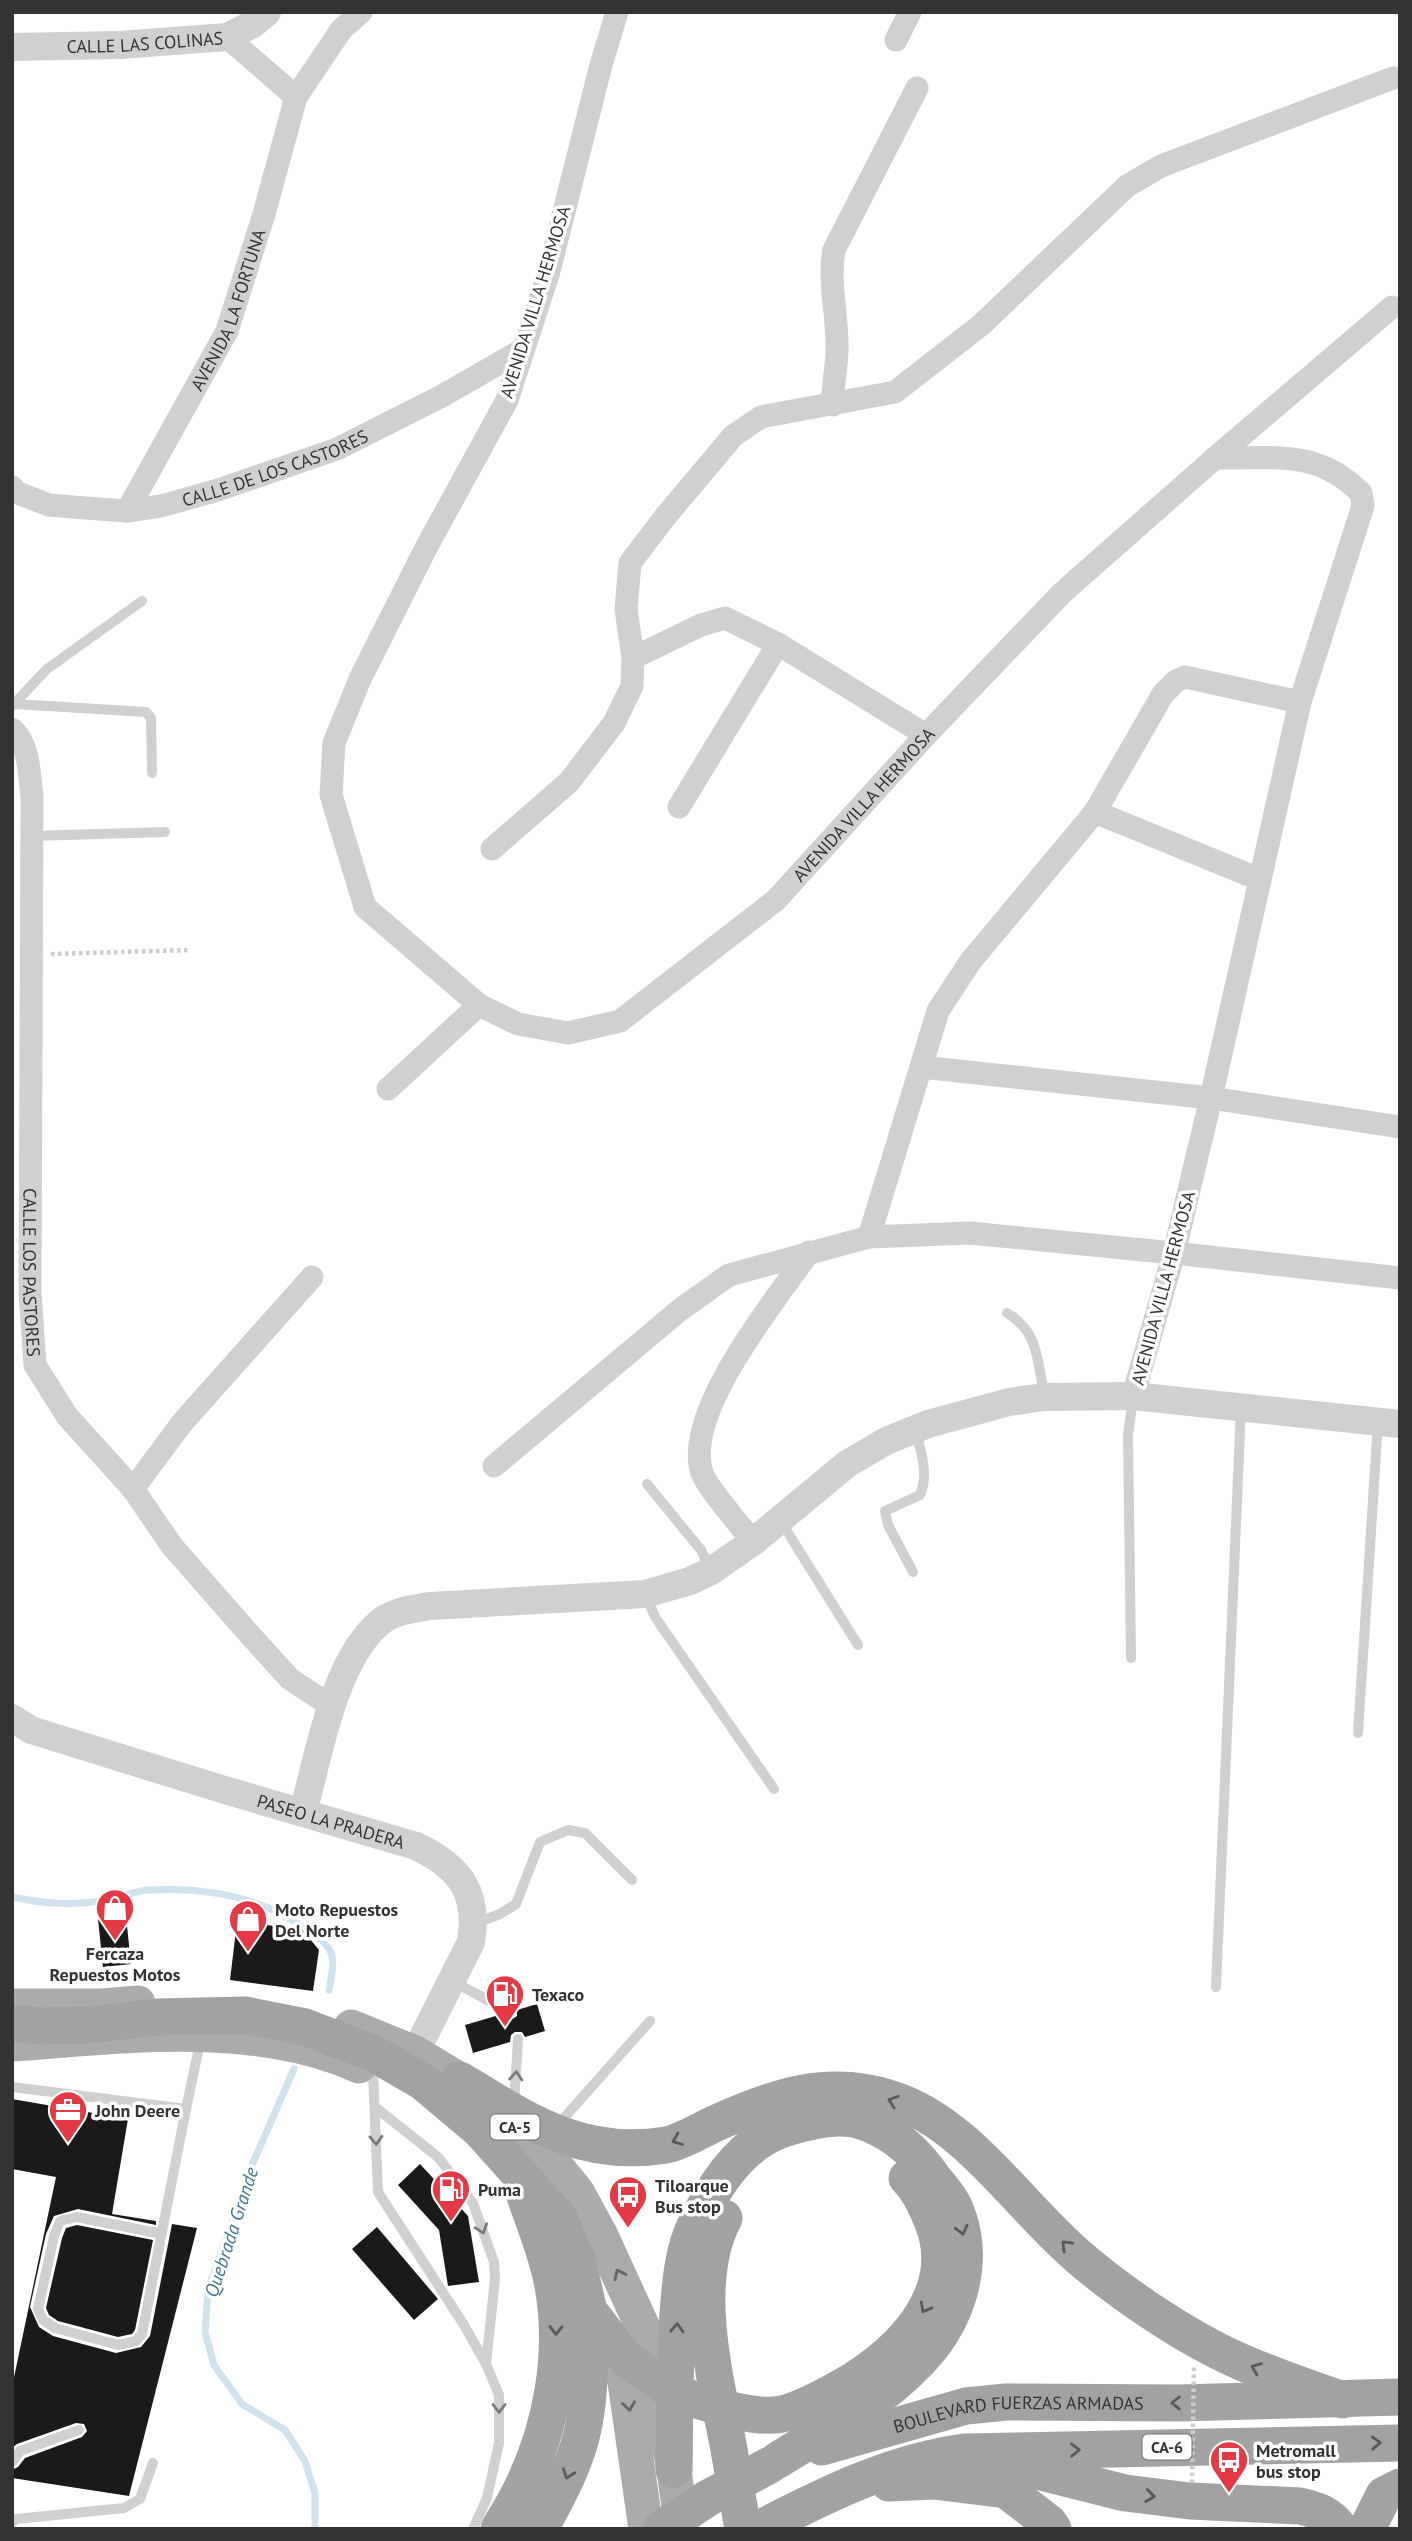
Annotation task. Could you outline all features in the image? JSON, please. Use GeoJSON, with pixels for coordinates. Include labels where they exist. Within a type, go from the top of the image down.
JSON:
{"type":"FeatureCollection","features":[{"type":"Feature","properties":{"kind":"highway"},"geometry":{"type":"LineString","coordinates":[[12,2023],[40,2026],[89,2025],[156,2017],[245,2015],[305,2027],[375,2054],[423,2081],[479,2129],[559,2218],[577,2260],[589,2311],[590,2369],[584,2425],[567,2479],[540,2529]]}},
{"type":"Feature","properties":{"kind":"highway"},"geometry":{"type":"LineString","coordinates":[[460,2080],[514,2112],[569,2139],[615,2147],[668,2145],[767,2102],[805,2091],[840,2088],[892,2099],[939,2123],[986,2164],[1079,2258],[1164,2320],[1237,2360],[1343,2400]]}},
{"type":"Feature","properties":{"kind":"highway"},"geometry":{"type":"LineString","coordinates":[[674,2470],[677,2326],[682,2270],[693,2230],[720,2180],[741,2157],[764,2138],[801,2124],[824,2119],[859,2120],[895,2137],[925,2166],[957,2211],[965,2239],[964,2269],[956,2306],[930,2347],[881,2396],[774,2462]]}},
{"type":"Feature","properties":{"kind":"highway"},"geometry":{"type":"LineString","coordinates":[[589,2311],[626,2359],[676,2394],[734,2411],[758,2416],[782,2414],[852,2382],[896,2350],[927,2309],[940,2271],[939,2235],[920,2192],[889,2159],[856,2140],[823,2138],[785,2151],[754,2172],[720,2226],[711,2254],[706,2300],[714,2362],[743,2529]]}},
{"type":"Feature","properties":{"kind":"highway"},"geometry":{"type":"LineString","coordinates":[[499,2529],[524,2486],[542,2436],[554,2386],[557,2323],[553,2284],[524,2193]]}},
{"type":"Feature","properties":{"kind":"highway","name":"BOULEVARD FUERZAS ARMADAS"},"geometry":{"type":"LineString","coordinates":[[661,2529],[708,2498],[774,2462],[966,2406],[1006,2402],[1179,2403],[1400,2397]]}},
{"type":"Feature","properties":{"kind":"highway","name":"BOULEVARD FUERZAS ARMADAS"},"geometry":{"type":"LineString","coordinates":[[774,2521],[840,2489],[901,2466],[934,2456],[964,2452],[1400,2443]]}},
{"type":"Feature","properties":{"kind":"highway"},"geometry":{"type":"LineString","coordinates":[[964,2452],[1125,2493],[1190,2501],[1300,2506],[1316,2510],[1333,2520],[1369,2519],[1384,2495],[1400,2487]]}},
{"type":"Feature","properties":{"kind":"highway"},"geometry":{"type":"LineString","coordinates":[[840,2489],[934,2481],[1006,2490],[1053,2529]]}},
{"type":"Feature","properties":{"kind":"highway"},"geometry":{"type":"LineString","coordinates":[[840,2489],[954,2503],[995,2513],[1021,2529]]}},
{"type":"Feature","properties":{"kind":"main road","name":"CA-5"},"geometry":{"type":"LineString","coordinates":[[12,2006],[102,2006],[199,1998],[246,2000],[313,2014],[360,2029],[415,2053],[460,2080],[542,2149],[577,2192],[601,2236],[644,2330],[674,2470],[682,2529]]}},
{"type":"Feature","properties":{"kind":"main road","name":"CA-5"},"geometry":{"type":"LineString","coordinates":[[12,2044],[140,2035],[201,2036],[258,2039],[335,2055],[405,2087],[465,2135],[524,2193]]}},
{"type":"Feature","properties":{"kind":"main road"},"geometry":{"type":"LineString","coordinates":[[524,2193],[570,2259],[604,2318],[625,2382],[646,2529]]}},
{"type":"Feature","properties":{"kind":"street"},"geometry":{"type":"LineString","coordinates":[[227,37],[253,24],[267,12]]}},
{"type":"Feature","properties":{"kind":"street","name":"AVENIDA LA FORTUNA"},"geometry":{"type":"LineString","coordinates":[[127,511],[227,331],[264,214],[296,97],[341,30],[362,12]]}},
{"type":"Feature","properties":{"kind":"street","name":"AVENIDA VILLA HERMOSA"},"geometry":{"type":"LineString","coordinates":[[617,12],[548,275],[507,400],[426,548],[360,679],[334,744],[331,795],[365,907],[479,1005],[518,1024],[568,1033],[620,1021],[776,900],[926,735],[1062,593],[1215,458],[1304,459],[1332,469],[1361,493],[1363,506],[1300,702],[1174,1253],[1133,1396]]}},
{"type":"Feature","properties":{"kind":"street"},"geometry":{"type":"LineString","coordinates":[[896,40],[910,12]]}},
{"type":"Feature","properties":{"kind":"street","name":"CALLE LAS COLINAS"},"geometry":{"type":"LineString","coordinates":[[12,47],[120,45],[227,37],[296,97]]}},
{"type":"Feature","properties":{"kind":"street"},"geometry":{"type":"LineString","coordinates":[[492,849],[569,782],[614,723],[632,686],[632,658],[626,609],[630,563],[733,436],[761,417],[895,392],[981,325],[1127,186],[1161,166],[1393,78]]}},
{"type":"Feature","properties":{"kind":"street"},"geometry":{"type":"LineString","coordinates":[[833,405],[832,383],[837,350],[832,275],[834,250],[917,88]]}},
{"type":"Feature","properties":{"kind":"street"},"geometry":{"type":"LineString","coordinates":[[1215,458],[1392,307]]}},
{"type":"Feature","properties":{"kind":"street","name":"CALLE DE LOS CASTORES"},"geometry":{"type":"LineString","coordinates":[[12,487],[15,492],[49,505],[127,511],[161,506],[218,490],[337,449],[442,396],[522,350]]}},
{"type":"Feature","properties":{"kind":"street"},"geometry":{"type":"LineString","coordinates":[[632,658],[701,625],[725,618],[778,644],[926,735]]}},
{"type":"Feature","properties":{"kind":"street"},"geometry":{"type":"LineString","coordinates":[[679,807],[778,644]]}},
{"type":"Feature","properties":{"kind":"street"},"geometry":{"type":"LineString","coordinates":[[869,1237],[938,1011],[970,962],[1096,813],[1163,694],[1176,681],[1185,677],[1300,702]]}},
{"type":"Feature","properties":{"kind":"street","name":"CALLE LOS PASTORES"},"geometry":{"type":"LineString","coordinates":[[12,729],[20,735],[32,796],[33,957],[22,1130],[35,1365],[67,1416],[132,1489],[172,1546],[290,1679],[331,1706]]}},
{"type":"Feature","properties":{"kind":"street"},"geometry":{"type":"LineString","coordinates":[[1096,813],[1259,879]]}},
{"type":"Feature","properties":{"kind":"street"},"geometry":{"type":"LineString","coordinates":[[388,1089],[479,1005]]}},
{"type":"Feature","properties":{"kind":"street"},"geometry":{"type":"LineString","coordinates":[[921,1067],[1211,1098],[1400,1127]]}},
{"type":"Feature","properties":{"kind":"street"},"geometry":{"type":"LineString","coordinates":[[494,1466],[681,1308],[729,1275],[869,1237],[970,1233],[1400,1278]]}},
{"type":"Feature","properties":{"kind":"street"},"geometry":{"type":"LineString","coordinates":[[753,1542],[703,1476],[699,1460],[705,1423],[720,1384],[809,1252]]}},
{"type":"Feature","properties":{"kind":"street"},"geometry":{"type":"LineString","coordinates":[[132,1489],[181,1423],[312,1277]]}},
{"type":"Feature","properties":{"kind":"street"},"geometry":{"type":"LineString","coordinates":[[303,1812],[331,1706],[349,1664],[363,1640],[380,1622],[403,1610],[430,1606],[645,1594],[690,1581],[711,1571],[753,1542],[848,1464],[886,1441],[970,1411],[1009,1402],[1044,1397],[1133,1396],[1389,1423]]}},
{"type":"Feature","properties":{"kind":"street","name":"PASEO LA PRADERA"},"geometry":{"type":"LineString","coordinates":[[12,1718],[32,1730],[416,1846],[437,1856],[454,1871],[468,1889],[474,1906],[474,1924],[471,1942],[415,2053]]}},
{"type":"Feature","properties":{"kind":"lane"},"geometry":{"type":"LineString","coordinates":[[13,705],[47,669],[142,601]]}},
{"type":"Feature","properties":{"kind":"lane"},"geometry":{"type":"LineString","coordinates":[[13,705],[146,712],[151,718],[152,773]]}},
{"type":"Feature","properties":{"kind":"lane"},"geometry":{"type":"LineString","coordinates":[[32,836],[165,832]]}},
{"type":"Feature","properties":{"kind":"lane"},"geometry":{"type":"LineString","coordinates":[[1007,1312],[1019,1320],[1032,1335],[1044,1397]]}},
{"type":"Feature","properties":{"kind":"lane"},"geometry":{"type":"LineString","coordinates":[[1131,1658],[1128,1435],[1133,1396]]}},
{"type":"Feature","properties":{"kind":"lane"},"geometry":{"type":"LineString","coordinates":[[1216,1987],[1241,1408]]}},
{"type":"Feature","properties":{"kind":"lane"},"geometry":{"type":"LineString","coordinates":[[1358,1733],[1389,1423]]}},
{"type":"Feature","properties":{"kind":"lane"},"geometry":{"type":"LineString","coordinates":[[913,1572],[885,1518],[885,1511],[920,1496],[924,1487],[923,1455],[915,1430]]}},
{"type":"Feature","properties":{"kind":"lane"},"geometry":{"type":"LineString","coordinates":[[647,1485],[701,1550],[711,1571]]}},
{"type":"Feature","properties":{"kind":"lane"},"geometry":{"type":"LineString","coordinates":[[780,1520],[858,1645]]}},
{"type":"Feature","properties":{"kind":"lane"},"geometry":{"type":"LineString","coordinates":[[645,1594],[655,1617],[774,1789]]}},
{"type":"Feature","properties":{"kind":"lane"},"geometry":{"type":"LineString","coordinates":[[474,1924],[500,1914],[516,1904],[540,1842],[568,1830],[585,1833],[632,1880]]}},
{"type":"Feature","properties":{"kind":"lane"},"geometry":{"type":"LineString","coordinates":[[451,1981],[510,2012]]}},
{"type":"Feature","properties":{"kind":"lane"},"geometry":{"type":"LineString","coordinates":[[551,2131],[650,2021]]}},
{"type":"Feature","properties":{"kind":"lane"},"geometry":{"type":"LineString","coordinates":[[162,2234],[77,2217],[60,2221],[38,2309],[43,2320],[55,2328],[118,2345],[136,2341],[142,2334],[162,2234],[186,2109],[201,2036]]}},
{"type":"Feature","properties":{"kind":"lane"},"geometry":{"type":"LineString","coordinates":[[514,2112],[518,2039]]}},
{"type":"Feature","properties":{"kind":"lane"},"geometry":{"type":"LineString","coordinates":[[373,2072],[378,2192],[464,2325],[486,2364],[499,2395],[499,2443],[486,2498],[473,2529]]}},
{"type":"Feature","properties":{"kind":"lane"},"geometry":{"type":"LineString","coordinates":[[12,2087],[186,2109]]}},
{"type":"Feature","properties":{"kind":"lane"},"geometry":{"type":"LineString","coordinates":[[375,2107],[438,2157],[473,2203],[494,2271],[486,2364]]}},
{"type":"Feature","properties":{"kind":"lane"},"geometry":{"type":"LineString","coordinates":[[12,2462],[20,2451],[79,2430]]}},
{"type":"Feature","properties":{"kind":"lane"},"geometry":{"type":"LineString","coordinates":[[12,2523],[16,2519],[124,2508],[139,2499],[152,2462]]}},
{"type":"Feature","properties":{"kind":"path"},"geometry":{"type":"LineString","coordinates":[[33,957],[191,950]]}},
{"type":"Feature","properties":{"kind":"path"},"geometry":{"type":"LineString","coordinates":[[1192,2483],[1194,2365]]}},
{"type":"Feature","properties":{"kind":"building","name":"Fercaza Repuestos Motos"},"geometry":{"type":"Polygon","coordinates":[[[126,1916],[131,1964],[103,1967],[98,1919],[126,1916]]]}},
{"type":"Feature","properties":{"kind":"building"},"geometry":{"type":"Polygon","coordinates":[[[237,1922],[302,1929],[319,1950],[313,1991],[230,1980],[237,1922]]]}},
{"type":"Feature","properties":{"kind":"building","name":"Texaco"},"geometry":{"type":"Polygon","coordinates":[[[537,2004],[545,2031],[525,2037],[522,2032],[515,2032],[511,2035],[510,2042],[473,2053],[465,2025],[499,2015],[511,2020],[517,2016],[517,2010],[537,2004]]]}},
{"type":"Feature","properties":{"kind":"building"},"geometry":{"type":"Polygon","coordinates":[[[12,2099],[128,2119],[112,2214],[156,2221],[156,2225],[78,2209],[54,2216],[46,2234],[30,2307],[39,2327],[53,2336],[116,2353],[141,2347],[150,2336],[172,2224],[197,2228],[129,2496],[12,2478],[12,2470],[25,2458],[82,2437],[87,2431],[84,2424],[76,2423],[12,2448],[12,2387],[56,2177],[12,2169],[12,2099]]]}},
{"type":"Feature","properties":{"kind":"building","name":"Puma"},"geometry":{"type":"Polygon","coordinates":[[[420,2164],[468,2216],[479,2282],[448,2286],[439,2230],[398,2185],[420,2164]]]}},
{"type":"Feature","properties":{"kind":"building"},"geometry":{"type":"Polygon","coordinates":[[[77,2225],[153,2240],[132,2334],[118,2337],[58,2321],[49,2315],[46,2308],[62,2238],[66,2228],[77,2225]]]}},
{"type":"Feature","properties":{"kind":"building"},"geometry":{"type":"Polygon","coordinates":[[[377,2227],[438,2299],[414,2320],[352,2249],[377,2227]]]}},
{"type":"Feature","properties":{"kind":"waterway","name":"Quebrada Grande"},"geometry":{"type":"LineString","coordinates":[[12,1897],[71,1904],[168,1889],[208,1892],[247,1900],[284,1915],[326,1945],[333,1966],[329,1990]]}},
{"type":"Feature","properties":{"kind":"waterway","name":"Quebrada Grande"},"geometry":{"type":"LineString","coordinates":[[294,2069],[252,2165],[208,2290],[205,2332],[214,2365],[242,2404],[285,2430],[305,2461],[315,2493],[315,2529]]}},
{"type":"Feature","properties":{"kind":"place","name":"Fercaza Repuestos Motos"},"geometry":{"type":"Point","coordinates":[115,1942]}},
{"type":"Feature","properties":{"kind":"place","name":"Moto Repuestos Del Norte"},"geometry":{"type":"Point","coordinates":[248,1953]}},
{"type":"Feature","properties":{"kind":"place","name":"Texaco"},"geometry":{"type":"Point","coordinates":[505,2028]}},
{"type":"Feature","properties":{"kind":"place","name":"John Deere"},"geometry":{"type":"Point","coordinates":[68,2144]}},
{"type":"Feature","properties":{"kind":"place","name":"Puma"},"geometry":{"type":"Point","coordinates":[451,2223]}},
{"type":"Feature","properties":{"kind":"place","name":"Tiloarque Bus stop"},"geometry":{"type":"Point","coordinates":[628,2229]}},
{"type":"Feature","properties":{"kind":"place","name":"Metromall bus stop"},"geometry":{"type":"Point","coordinates":[1229,2494]}}]}
